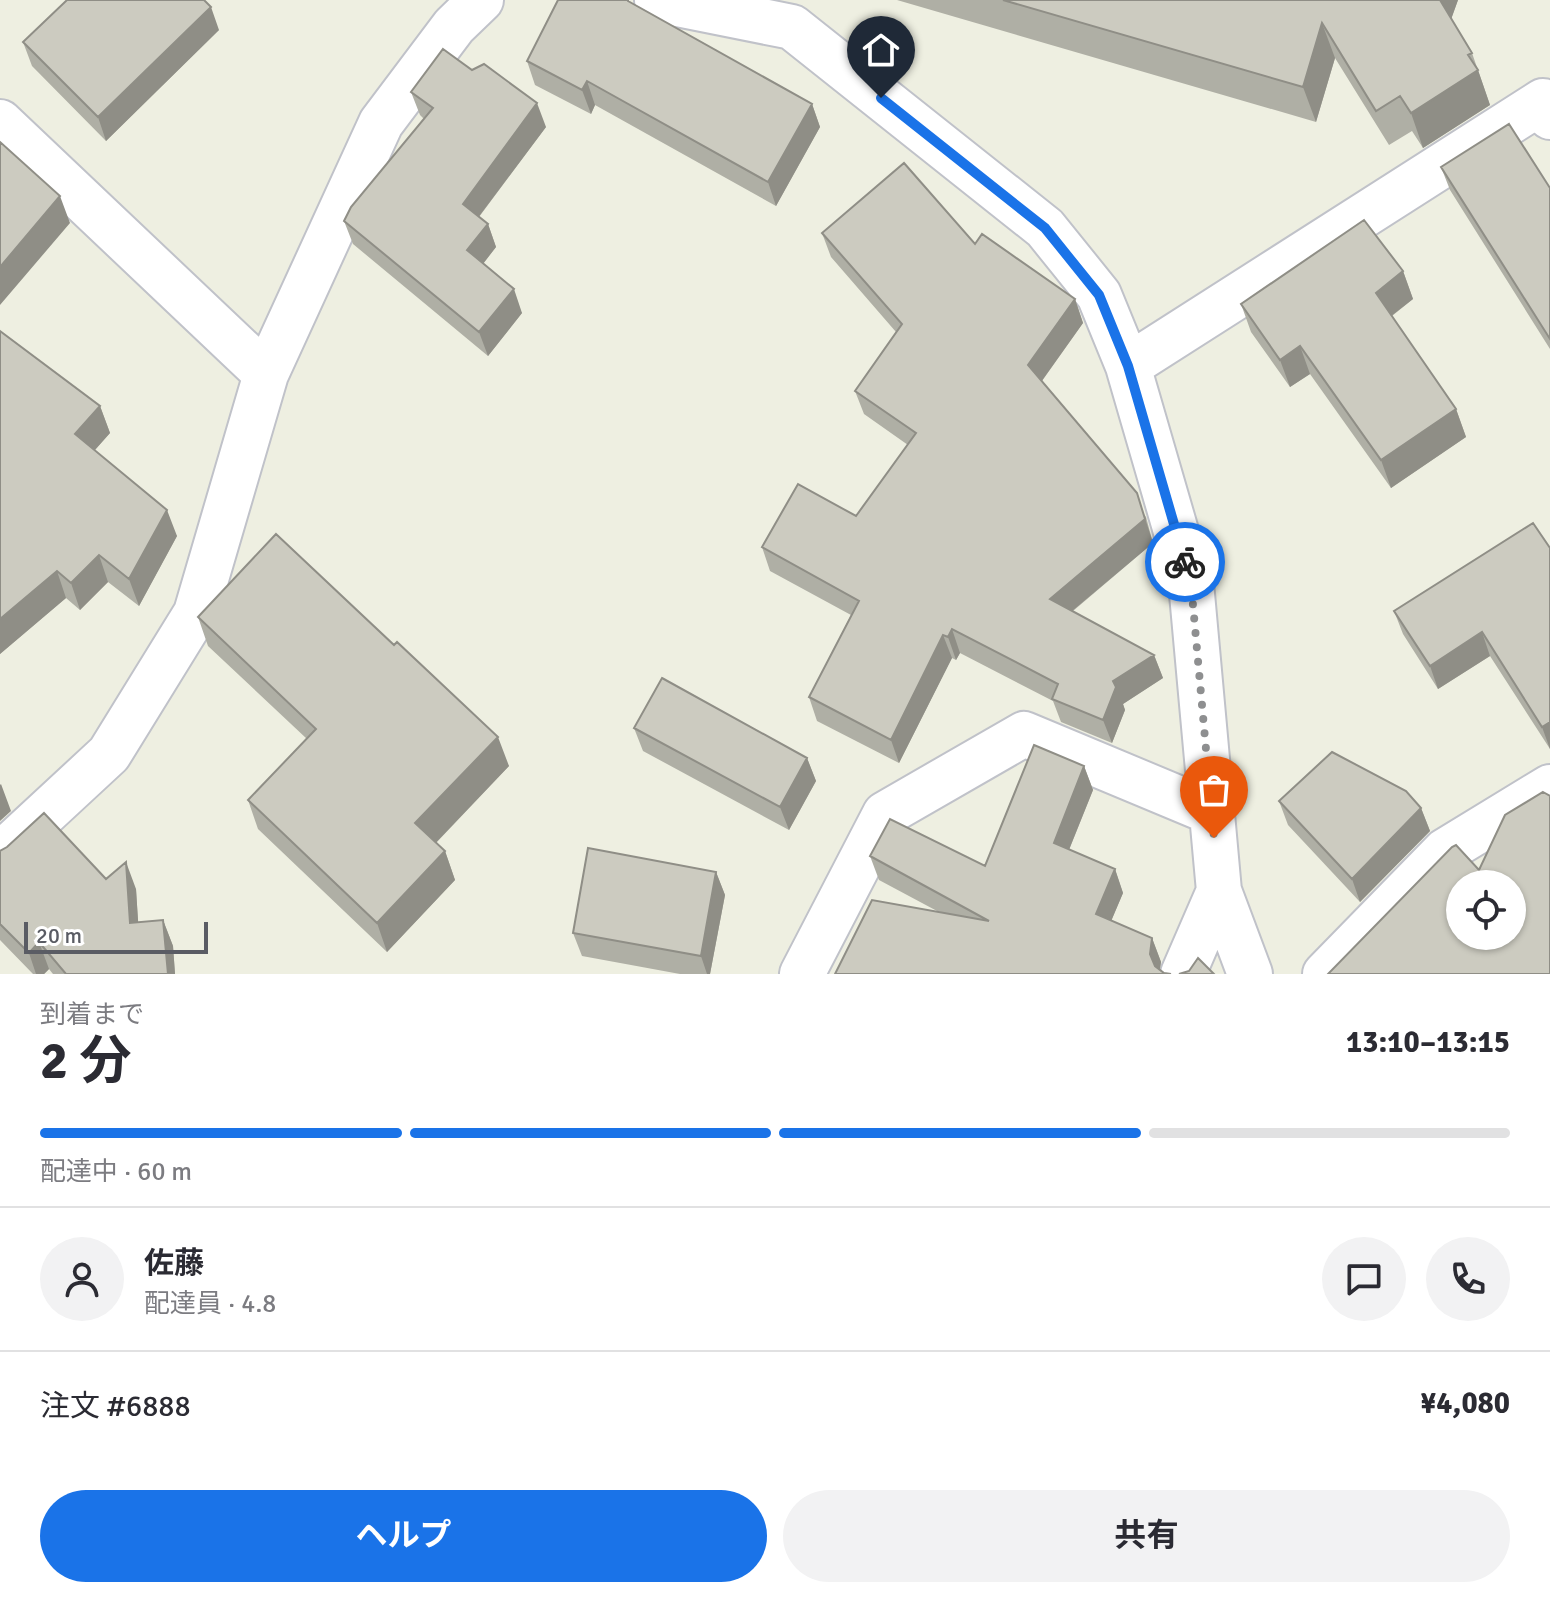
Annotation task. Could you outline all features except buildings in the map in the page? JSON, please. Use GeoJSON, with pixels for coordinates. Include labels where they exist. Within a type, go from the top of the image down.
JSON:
{"type":"FeatureCollection","features":[{"type":"Feature","properties":{"kind":"street"},"geometry":{"type":"LineString","coordinates":[[0,855],[109,754],[196,613],[266,374],[381,123],[454,26],[481,0]]}},
{"type":"Feature","properties":{"kind":"street"},"geometry":{"type":"LineString","coordinates":[[657,0],[792,27],[1045,228],[1099,295],[1128,366],[1191,583],[1219,891],[1250,974]]}},
{"type":"Feature","properties":{"kind":"street"},"geometry":{"type":"LineString","coordinates":[[1128,366],[1543,101],[1550,117]]}},
{"type":"Feature","properties":{"kind":"street"},"geometry":{"type":"LineString","coordinates":[[0,122],[266,374]]}},
{"type":"Feature","properties":{"kind":"street"},"geometry":{"type":"LineString","coordinates":[[802,974],[885,814],[1024,734],[1211,812]]}},
{"type":"Feature","properties":{"kind":"street"},"geometry":{"type":"LineString","coordinates":[[1325,974],[1445,851],[1550,787]]}},
{"type":"Feature","properties":{"kind":"street"},"geometry":{"type":"LineString","coordinates":[[1183,974],[1219,891]]}},
{"type":"Feature","properties":{"kind":"way so far"},"geometry":{"type":"LineString","coordinates":[[1185,562],[1191,583],[1214,838]]}},
{"type":"Feature","properties":{"kind":"route"},"geometry":{"type":"LineString","coordinates":[[881,98],[1045,228],[1099,295],[1128,366],[1185,562]]}}]}
